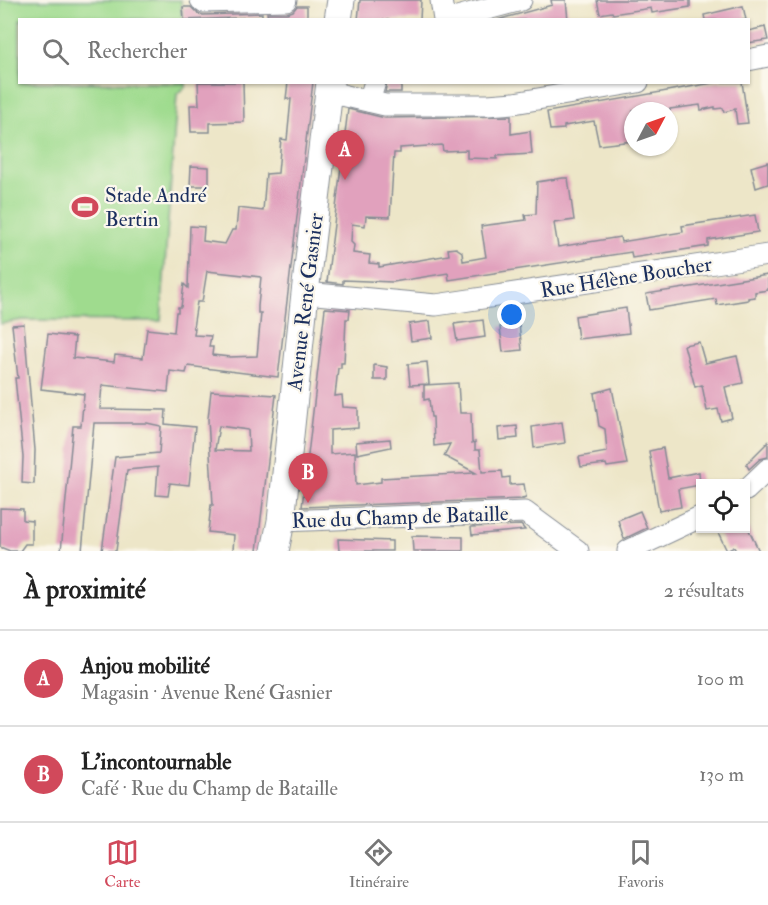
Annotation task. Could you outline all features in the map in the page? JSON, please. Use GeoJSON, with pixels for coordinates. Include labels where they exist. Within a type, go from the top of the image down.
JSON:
{"type":"FeatureCollection","features":[{"type":"Feature","properties":{"kind":"main road"},"geometry":{"type":"LineString","coordinates":[[338,18],[341,0]]}},
{"type":"Feature","properties":{"kind":"main road","name":"Avenue René Gasnier"},"geometry":{"type":"LineString","coordinates":[[275,551],[281,521],[330,88]]}},
{"type":"Feature","properties":{"kind":"street"},"geometry":{"type":"LineString","coordinates":[[201,0],[203,2],[286,0]]}},
{"type":"Feature","properties":{"kind":"street"},"geometry":{"type":"LineString","coordinates":[[441,0],[445,18]]}},
{"type":"Feature","properties":{"kind":"street"},"geometry":{"type":"LineString","coordinates":[[453,18],[521,0]]}},
{"type":"Feature","properties":{"kind":"street"},"geometry":{"type":"LineString","coordinates":[[750,60],[768,56]]}},
{"type":"Feature","properties":{"kind":"street"},"geometry":{"type":"LineString","coordinates":[[330,88],[372,92],[385,105],[488,105],[514,103],[626,84]]}},
{"type":"Feature","properties":{"kind":"street","name":"Rue Hélène Boucher"},"geometry":{"type":"LineString","coordinates":[[305,293],[436,305],[768,255]]}},
{"type":"Feature","properties":{"kind":"street"},"geometry":{"type":"LineString","coordinates":[[750,486],[768,469]]}},
{"type":"Feature","properties":{"kind":"street","name":"Rue du Champ de Bataille"},"geometry":{"type":"LineString","coordinates":[[281,521],[525,512],[578,551]]}},
{"type":"Feature","properties":{"kind":"street"},"geometry":{"type":"LineString","coordinates":[[628,551],[696,519]]}},
{"type":"Feature","properties":{"kind":"green space","name":"Stade André Bertin"},"geometry":{"type":"Polygon","coordinates":[[[0,0],[181,0],[182,18],[18,18],[18,84],[186,84],[186,87],[177,94],[161,321],[22,320],[0,324],[0,0]]]}},
{"type":"Feature","properties":{"kind":"building"},"geometry":{"type":"Polygon","coordinates":[[[360,0],[421,0],[420,18],[358,18],[360,0]]]}},
{"type":"Feature","properties":{"kind":"building"},"geometry":{"type":"Polygon","coordinates":[[[551,0],[566,0],[568,18],[504,18],[552,5],[551,0]]]}},
{"type":"Feature","properties":{"kind":"building"},"geometry":{"type":"Polygon","coordinates":[[[597,0],[690,0],[690,7],[652,13],[651,8],[600,14],[597,0]]]}},
{"type":"Feature","properties":{"kind":"building"},"geometry":{"type":"Polygon","coordinates":[[[297,6],[307,6],[307,18],[268,18],[267,13],[293,11],[297,6]]]}},
{"type":"Feature","properties":{"kind":"building"},"geometry":{"type":"Polygon","coordinates":[[[743,6],[746,18],[705,18],[704,15],[743,6]]]}},
{"type":"Feature","properties":{"kind":"building"},"geometry":{"type":"Polygon","coordinates":[[[183,7],[191,7],[198,14],[203,15],[262,13],[262,17],[184,18],[183,7]]]}},
{"type":"Feature","properties":{"kind":"building"},"geometry":{"type":"Polygon","coordinates":[[[765,27],[768,40],[750,43],[750,31],[765,27]]]}},
{"type":"Feature","properties":{"kind":"building"},"geometry":{"type":"Polygon","coordinates":[[[198,84],[243,84],[244,122],[210,123],[210,132],[191,132],[190,105],[199,105],[198,84]]]}},
{"type":"Feature","properties":{"kind":"building"},"geometry":{"type":"Polygon","coordinates":[[[288,84],[313,84],[278,377],[188,366],[186,373],[170,371],[168,392],[102,385],[100,409],[166,410],[165,424],[195,427],[189,485],[170,483],[168,496],[156,495],[158,467],[127,470],[116,551],[102,551],[115,457],[159,453],[161,426],[147,423],[94,423],[82,551],[61,551],[73,426],[81,426],[84,394],[41,389],[48,334],[75,337],[73,358],[114,362],[115,355],[143,358],[147,329],[174,332],[176,312],[178,312],[178,307],[181,307],[184,284],[188,288],[190,226],[204,227],[203,241],[225,244],[232,230],[236,230],[238,208],[263,211],[266,174],[278,173],[281,139],[287,140],[291,99],[286,99],[288,84]],[[207,271],[202,302],[197,302],[194,335],[211,336],[209,347],[213,347],[212,355],[257,356],[261,313],[258,313],[261,277],[207,271]]]}},
{"type":"Feature","properties":{"kind":"building"},"geometry":{"type":"Polygon","coordinates":[[[387,84],[401,84],[401,92],[385,92],[387,84]]]}},
{"type":"Feature","properties":{"kind":"building"},"geometry":{"type":"Polygon","coordinates":[[[707,84],[742,84],[748,123],[737,124],[735,109],[724,112],[723,108],[715,109],[715,107],[701,110],[700,105],[678,108],[678,102],[624,102],[624,142],[599,145],[594,121],[564,126],[564,129],[550,130],[547,112],[707,84]]]}},
{"type":"Feature","properties":{"kind":"building"},"geometry":{"type":"Polygon","coordinates":[[[348,109],[385,118],[511,116],[511,134],[530,131],[532,154],[497,156],[497,159],[467,158],[467,150],[443,151],[442,145],[400,148],[400,153],[394,153],[390,217],[366,216],[365,226],[352,224],[353,253],[370,255],[369,263],[379,264],[379,267],[449,255],[448,249],[456,248],[462,252],[463,261],[486,257],[481,226],[526,220],[525,215],[536,214],[537,182],[563,178],[568,178],[574,220],[554,223],[558,247],[620,237],[621,242],[683,232],[682,226],[755,215],[758,232],[708,240],[708,246],[632,258],[631,252],[449,280],[448,273],[393,282],[343,280],[343,284],[327,282],[348,109]]]}},
{"type":"Feature","properties":{"kind":"building"},"geometry":{"type":"Polygon","coordinates":[[[768,162],[768,184],[756,188],[751,167],[768,162]]]}},
{"type":"Feature","properties":{"kind":"building"},"geometry":{"type":"Polygon","coordinates":[[[191,166],[209,167],[209,186],[190,186],[191,166]]]}},
{"type":"Feature","properties":{"kind":"building"},"geometry":{"type":"Polygon","coordinates":[[[768,275],[768,290],[755,292],[755,297],[748,298],[748,300],[717,305],[716,299],[649,310],[646,294],[768,275]]]}},
{"type":"Feature","properties":{"kind":"building"},"geometry":{"type":"Polygon","coordinates":[[[325,308],[350,310],[349,319],[346,319],[344,363],[341,363],[341,368],[338,368],[335,396],[342,395],[343,407],[358,408],[358,428],[330,430],[330,454],[355,452],[356,485],[381,482],[381,478],[476,473],[444,456],[450,444],[434,446],[433,417],[431,417],[429,399],[424,400],[424,385],[458,383],[460,413],[471,413],[472,443],[475,442],[475,450],[480,450],[482,472],[502,471],[503,478],[510,477],[510,485],[524,484],[526,497],[523,499],[302,507],[325,308]]]}},
{"type":"Feature","properties":{"kind":"building"},"geometry":{"type":"Polygon","coordinates":[[[626,308],[629,333],[578,339],[575,316],[626,308]]]}},
{"type":"Feature","properties":{"kind":"building"},"geometry":{"type":"Polygon","coordinates":[[[483,320],[485,337],[457,341],[454,324],[483,320]]]}},
{"type":"Feature","properties":{"kind":"building"},"geometry":{"type":"Polygon","coordinates":[[[430,321],[432,338],[411,341],[409,324],[430,321]]]}},
{"type":"Feature","properties":{"kind":"building"},"geometry":{"type":"Polygon","coordinates":[[[24,324],[35,450],[34,484],[22,483],[23,457],[15,378],[18,378],[12,325],[24,324]]]}},
{"type":"Feature","properties":{"kind":"building"},"geometry":{"type":"Polygon","coordinates":[[[519,324],[522,350],[503,352],[500,327],[519,324]]]}},
{"type":"Feature","properties":{"kind":"building"},"geometry":{"type":"Polygon","coordinates":[[[699,342],[705,363],[737,356],[743,383],[725,387],[732,418],[721,421],[718,409],[707,411],[702,385],[695,387],[684,345],[699,342]]]}},
{"type":"Feature","properties":{"kind":"building"},"geometry":{"type":"Polygon","coordinates":[[[427,362],[429,384],[410,385],[408,364],[427,362]]]}},
{"type":"Feature","properties":{"kind":"building"},"geometry":{"type":"Polygon","coordinates":[[[374,365],[387,367],[387,380],[374,380],[374,365]]]}},
{"type":"Feature","properties":{"kind":"building"},"geometry":{"type":"Polygon","coordinates":[[[612,388],[627,464],[581,467],[579,457],[607,452],[605,429],[599,426],[594,393],[612,388]]]}},
{"type":"Feature","properties":{"kind":"building"},"geometry":{"type":"Polygon","coordinates":[[[211,391],[276,395],[257,551],[233,551],[234,535],[208,532],[211,505],[213,505],[208,419],[211,391]],[[219,426],[215,450],[249,451],[248,430],[219,426]]]}},
{"type":"Feature","properties":{"kind":"building"},"geometry":{"type":"Polygon","coordinates":[[[562,422],[565,443],[534,448],[532,427],[562,422]]]}},
{"type":"Feature","properties":{"kind":"building"},"geometry":{"type":"Polygon","coordinates":[[[517,426],[518,438],[499,440],[498,428],[517,426]]]}},
{"type":"Feature","properties":{"kind":"building"},"geometry":{"type":"Polygon","coordinates":[[[390,439],[391,447],[357,454],[356,442],[390,439]]]}},
{"type":"Feature","properties":{"kind":"building"},"geometry":{"type":"Polygon","coordinates":[[[768,442],[768,457],[760,459],[749,469],[746,464],[768,442]]]}},
{"type":"Feature","properties":{"kind":"building"},"geometry":{"type":"Polygon","coordinates":[[[663,448],[668,478],[699,472],[700,479],[696,479],[696,486],[678,489],[681,507],[659,511],[649,451],[663,448]]]}},
{"type":"Feature","properties":{"kind":"building"},"geometry":{"type":"Polygon","coordinates":[[[0,508],[23,509],[23,520],[32,521],[32,544],[25,544],[20,551],[10,551],[0,547],[0,508]]]}},
{"type":"Feature","properties":{"kind":"building"},"geometry":{"type":"Polygon","coordinates":[[[640,511],[647,528],[624,539],[618,520],[640,511]]]}},
{"type":"Feature","properties":{"kind":"building"},"geometry":{"type":"Polygon","coordinates":[[[521,525],[525,530],[472,535],[471,527],[521,525]]]}},
{"type":"Feature","properties":{"kind":"building"},"geometry":{"type":"Polygon","coordinates":[[[750,532],[759,551],[736,551],[734,547],[727,551],[718,533],[750,532]]]}},
{"type":"Feature","properties":{"kind":"building"},"geometry":{"type":"Polygon","coordinates":[[[412,536],[463,537],[463,551],[413,551],[412,536]]]}},
{"type":"Feature","properties":{"kind":"building"},"geometry":{"type":"Polygon","coordinates":[[[338,539],[392,541],[392,551],[339,551],[338,539]]]}},
{"type":"Feature","properties":{"kind":"place","name":"Anjou mobilité"},"geometry":{"type":"Point","coordinates":[345,180]}},
{"type":"Feature","properties":{"kind":"place","name":"Stade André Bertin"},"geometry":{"type":"Point","coordinates":[85,207]}},
{"type":"Feature","properties":{"kind":"place","name":"L'incontournable"},"geometry":{"type":"Point","coordinates":[308,503]}}]}
